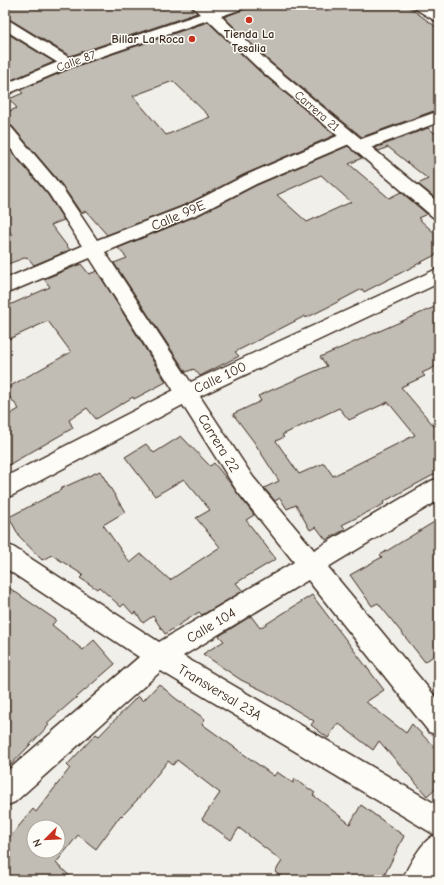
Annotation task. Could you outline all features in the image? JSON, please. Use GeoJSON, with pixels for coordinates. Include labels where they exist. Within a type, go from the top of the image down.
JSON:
{"type":"FeatureCollection","features":[{"type":"Feature","properties":{"kind":"street","name":"Carrera 21"},"geometry":{"type":"LineString","coordinates":[[198,5],[211,15],[263,65],[439,213]]}},
{"type":"Feature","properties":{"kind":"street","name":"Calle 87"},"geometry":{"type":"LineString","coordinates":[[5,90],[68,63],[240,5]]}},
{"type":"Feature","properties":{"kind":"street"},"geometry":{"type":"LineString","coordinates":[[419,5],[439,17]]}},
{"type":"Feature","properties":{"kind":"street"},"geometry":{"type":"LineString","coordinates":[[5,24],[68,63]]}},
{"type":"Feature","properties":{"kind":"street","name":"Calle 99E"},"geometry":{"type":"LineString","coordinates":[[5,287],[93,249],[194,209],[250,180],[353,142],[439,116]]}},
{"type":"Feature","properties":{"kind":"street","name":"Carrera 22"},"geometry":{"type":"LineString","coordinates":[[5,131],[54,190],[245,484],[310,566],[439,722]]}},
{"type":"Feature","properties":{"kind":"street","name":"Calle 100"},"geometry":{"type":"LineString","coordinates":[[5,488],[187,393],[439,275]]}},
{"type":"Feature","properties":{"kind":"street","name":"Calle 104"},"geometry":{"type":"LineString","coordinates":[[5,792],[159,656],[439,488]]}},
{"type":"Feature","properties":{"kind":"street","name":"Transversal 23A"},"geometry":{"type":"LineString","coordinates":[[5,555],[159,656],[439,822]]}},
{"type":"Feature","properties":{"kind":"street"},"geometry":{"type":"LineString","coordinates":[[417,880],[439,848]]}},
{"type":"Feature","properties":{"kind":"building"},"geometry":{"type":"Polygon","coordinates":[[[5,5],[190,5],[197,13],[70,56],[11,20],[5,19],[5,5]]]}},
{"type":"Feature","properties":{"kind":"building"},"geometry":{"type":"Polygon","coordinates":[[[248,5],[406,5],[439,29],[439,109],[362,137],[269,61],[224,17],[245,9],[248,5]]]}},
{"type":"Feature","properties":{"kind":"building"},"geometry":{"type":"Polygon","coordinates":[[[208,22],[257,69],[335,135],[243,175],[187,204],[107,235],[86,211],[81,213],[62,185],[12,126],[5,125],[5,113],[17,108],[9,99],[23,93],[20,90],[74,67],[208,22]],[[173,81],[133,96],[166,135],[210,117],[173,81]]]}},
{"type":"Feature","properties":{"kind":"building"},"geometry":{"type":"Polygon","coordinates":[[[5,32],[54,62],[9,81],[5,78],[5,32]]]}},
{"type":"Feature","properties":{"kind":"building"},"geometry":{"type":"Polygon","coordinates":[[[428,128],[439,136],[439,201],[418,184],[428,179],[388,147],[379,151],[375,148],[428,128]]]}},
{"type":"Feature","properties":{"kind":"building"},"geometry":{"type":"Polygon","coordinates":[[[5,144],[48,195],[64,220],[51,225],[70,250],[34,265],[27,257],[5,265],[5,238],[12,235],[5,225],[5,144]]]}},
{"type":"Feature","properties":{"kind":"building"},"geometry":{"type":"Polygon","coordinates":[[[348,146],[362,158],[349,164],[389,198],[401,192],[427,214],[418,218],[439,237],[439,253],[364,292],[362,289],[235,352],[239,356],[200,376],[194,369],[186,372],[114,263],[127,258],[118,248],[201,214],[257,185],[348,146]],[[321,175],[277,195],[307,222],[351,202],[321,175]]]}},
{"type":"Feature","properties":{"kind":"building"},"geometry":{"type":"Polygon","coordinates":[[[81,264],[89,274],[97,271],[166,382],[134,399],[133,397],[96,419],[87,408],[69,420],[73,428],[5,467],[5,417],[19,409],[5,389],[71,352],[48,321],[5,341],[5,307],[50,287],[44,279],[81,264]]]}},
{"type":"Feature","properties":{"kind":"building"},"geometry":{"type":"Polygon","coordinates":[[[439,305],[439,365],[422,373],[425,376],[401,387],[439,432],[439,472],[383,502],[384,504],[342,525],[346,529],[326,540],[316,527],[310,530],[296,505],[287,509],[280,498],[275,501],[264,488],[279,481],[254,442],[233,414],[261,401],[258,396],[327,366],[320,357],[439,305]],[[388,402],[349,420],[339,408],[282,435],[284,437],[276,441],[299,474],[324,463],[333,476],[415,435],[388,402]]]}},
{"type":"Feature","properties":{"kind":"building"},"geometry":{"type":"Polygon","coordinates":[[[181,436],[210,466],[214,463],[230,483],[254,515],[246,520],[276,559],[236,583],[243,591],[202,615],[199,612],[165,634],[153,616],[143,623],[136,612],[133,614],[124,604],[121,607],[99,587],[97,589],[80,578],[83,575],[52,555],[42,560],[19,536],[9,517],[61,490],[60,489],[100,471],[125,512],[103,525],[130,563],[141,554],[170,580],[220,547],[196,518],[210,510],[184,479],[155,496],[125,457],[146,444],[154,453],[181,436]]]}},
{"type":"Feature","properties":{"kind":"building"},"geometry":{"type":"Polygon","coordinates":[[[439,519],[439,652],[425,662],[378,603],[372,606],[350,575],[382,557],[380,555],[439,519]]]}},
{"type":"Feature","properties":{"kind":"building"},"geometry":{"type":"Polygon","coordinates":[[[5,585],[56,620],[52,625],[83,650],[94,640],[115,664],[47,723],[49,725],[5,771],[5,585]]]}},
{"type":"Feature","properties":{"kind":"building"},"geometry":{"type":"Polygon","coordinates":[[[312,595],[384,690],[366,702],[406,733],[412,724],[439,752],[439,785],[427,796],[379,741],[373,750],[338,723],[328,738],[311,725],[314,721],[266,692],[241,680],[203,654],[224,641],[219,636],[251,616],[260,628],[312,595]]]}},
{"type":"Feature","properties":{"kind":"building"},"geometry":{"type":"Polygon","coordinates":[[[159,684],[175,698],[205,719],[202,724],[274,776],[277,772],[293,783],[295,779],[315,793],[313,795],[350,824],[361,805],[404,836],[382,880],[285,880],[275,872],[282,861],[239,828],[231,840],[202,819],[220,793],[177,760],[173,765],[168,761],[137,800],[122,816],[121,815],[96,849],[78,835],[66,850],[66,819],[26,819],[26,859],[59,859],[56,863],[74,880],[5,880],[5,843],[33,809],[36,812],[70,768],[67,765],[96,734],[99,736],[138,696],[143,701],[159,684]]]}},
{"type":"Feature","properties":{"kind":"place","name":"Tienda La Tesalia"},"geometry":{"type":"Point","coordinates":[249,20]}},
{"type":"Feature","properties":{"kind":"place","name":"Billar La Roca"},"geometry":{"type":"Point","coordinates":[192,39]}}]}
